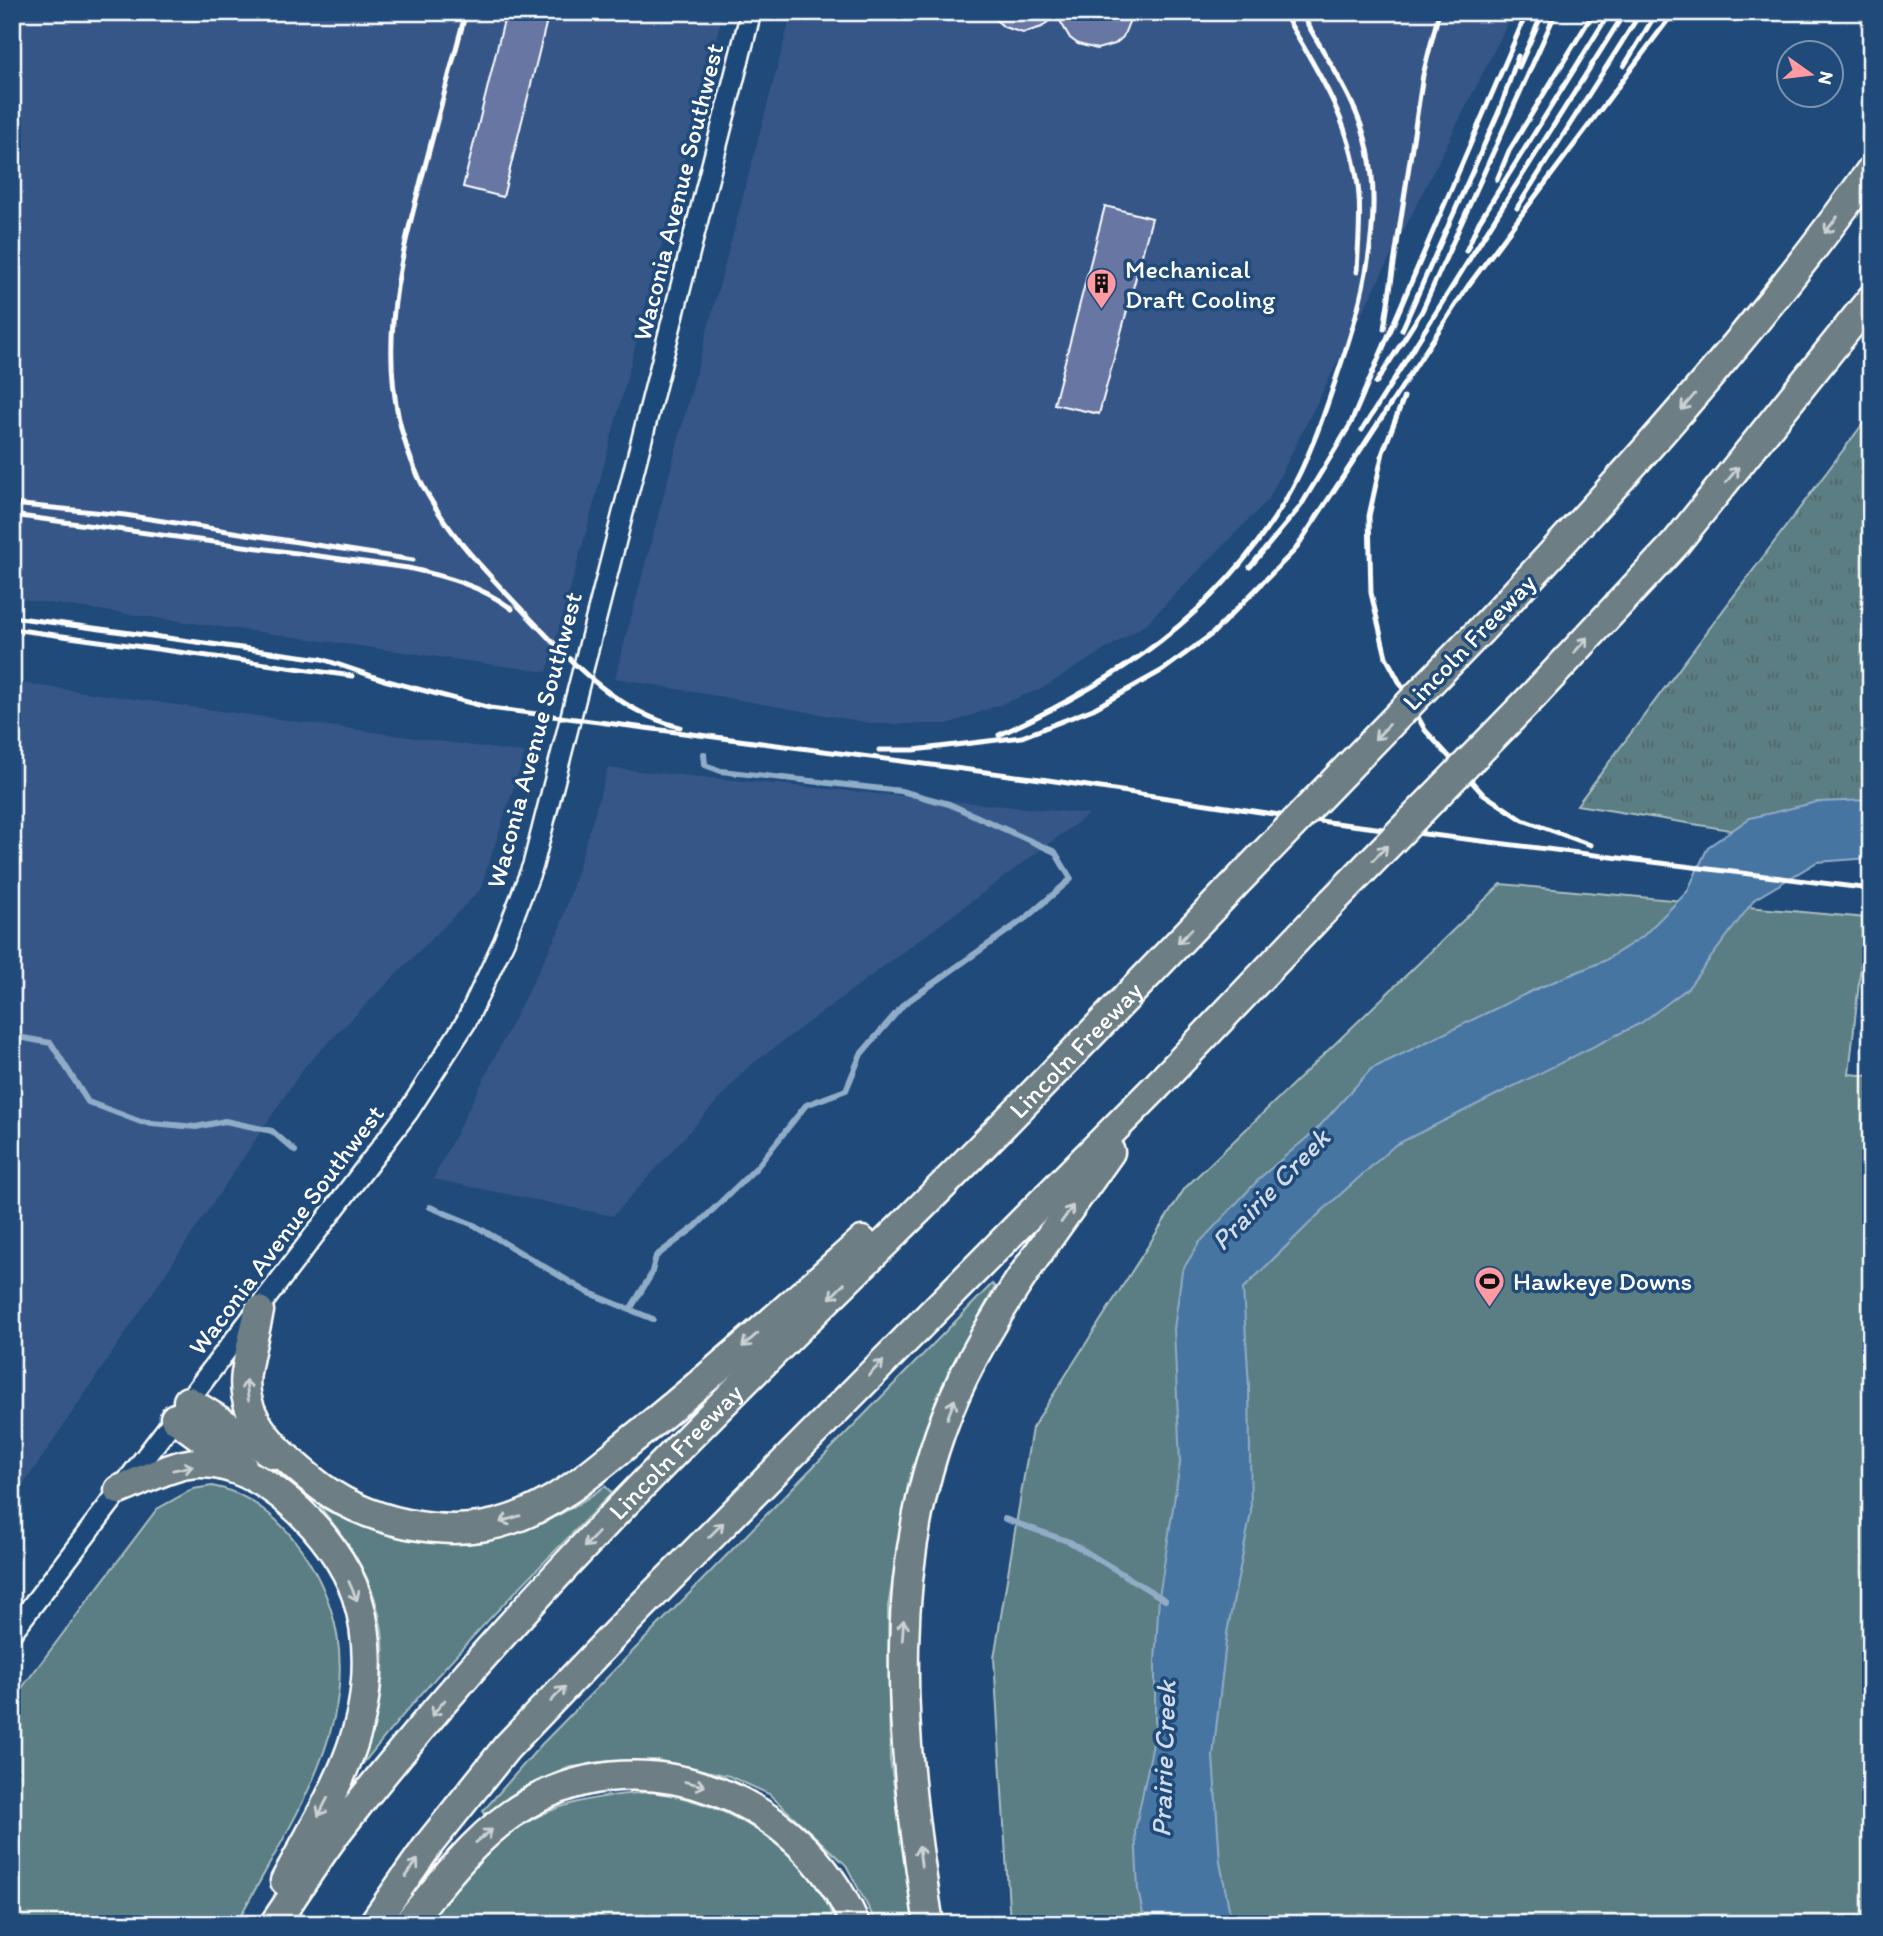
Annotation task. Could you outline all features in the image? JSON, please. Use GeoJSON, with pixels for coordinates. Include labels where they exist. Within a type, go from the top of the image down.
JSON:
{"type":"FeatureCollection","features":[{"type":"Feature","properties":{"kind":"highway","name":"Lincoln Freeway"},"geometry":{"type":"LineString","coordinates":[[274,1924],[340,1828],[433,1712],[568,1564],[718,1408],[972,1157],[1603,500],[1738,343],[1871,170]]}},
{"type":"Feature","properties":{"kind":"highway"},"geometry":{"type":"LineString","coordinates":[[373,1924],[430,1843],[507,1747],[638,1610],[1155,1088],[1534,695],[1676,543],[1871,299]]}},
{"type":"Feature","properties":{"kind":"highway"},"geometry":{"type":"LineString","coordinates":[[929,1924],[904,1720],[902,1638],[909,1551],[932,1457],[963,1378],[1006,1301],[1155,1088]]}},
{"type":"Feature","properties":{"kind":"highway"},"geometry":{"type":"LineString","coordinates":[[181,1410],[294,1466],[341,1500],[414,1525],[442,1528],[485,1526],[509,1521],[550,1503],[682,1399],[925,1184],[972,1157]]}},
{"type":"Feature","properties":{"kind":"highway"},"geometry":{"type":"LineString","coordinates":[[259,1311],[245,1375],[247,1394],[261,1432],[294,1466]]}},
{"type":"Feature","properties":{"kind":"highway"},"geometry":{"type":"LineString","coordinates":[[181,1410],[250,1474],[303,1513],[332,1550],[356,1594],[368,1640],[365,1694],[347,1761],[263,1924]]}},
{"type":"Feature","properties":{"kind":"highway"},"geometry":{"type":"LineString","coordinates":[[119,1490],[184,1465],[213,1465],[250,1474]]}},
{"type":"Feature","properties":{"kind":"highway"},"geometry":{"type":"LineString","coordinates":[[407,1924],[477,1840],[526,1804],[564,1785],[613,1776],[661,1776],[716,1789],[760,1811],[804,1846],[847,1905],[855,1924]]}},
{"type":"Feature","properties":{"kind":"street","name":"Waconia Avenue Southwest"},"geometry":{"type":"LineString","coordinates":[[12,1632],[408,1112],[466,1022],[504,941],[533,864],[555,784],[599,597],[751,12]]}},
{"type":"Feature","properties":{"kind":"shaded area"},"geometry":{"type":"Polygon","coordinates":[[[12,12],[723,12],[547,672],[12,598],[12,12]]]}},
{"type":"Feature","properties":{"kind":"shaded area"},"geometry":{"type":"Polygon","coordinates":[[[792,12],[1519,12],[1507,25],[1268,500],[1145,625],[1041,689],[948,724],[876,724],[615,678],[792,12]]]}},
{"type":"Feature","properties":{"kind":"shaded area"},"geometry":{"type":"Polygon","coordinates":[[[12,682],[525,753],[480,890],[305,1066],[12,1502],[12,682]]]}},
{"type":"Feature","properties":{"kind":"shaded area"},"geometry":{"type":"Polygon","coordinates":[[[608,768],[1089,814],[747,1068],[613,1216],[433,1179],[560,928],[608,768]]]}},
{"type":"Feature","properties":{"kind":"green space"},"geometry":{"type":"Polygon","coordinates":[[[1871,413],[1871,853],[1577,805],[1871,413]]]}},
{"type":"Feature","properties":{"kind":"green space","name":"Hawkeye Downs"},"geometry":{"type":"Polygon","coordinates":[[[1501,884],[1866,918],[1849,1074],[1871,1076],[1871,1924],[1010,1924],[994,1658],[1032,1428],[1185,1188],[1501,884]]]}},
{"type":"Feature","properties":{"kind":"green space"},"geometry":{"type":"Polygon","coordinates":[[[992,1284],[995,1287],[948,1372],[909,1479],[888,1607],[890,1760],[915,1924],[877,1924],[846,1865],[769,1794],[729,1776],[657,1760],[570,1767],[520,1789],[487,1816],[483,1811],[541,1745],[992,1284]]]}},
{"type":"Feature","properties":{"kind":"green space"},"geometry":{"type":"Polygon","coordinates":[[[212,1486],[238,1494],[273,1517],[301,1549],[327,1599],[339,1648],[338,1695],[327,1742],[309,1788],[236,1924],[12,1924],[12,1701],[157,1509],[193,1489],[212,1486]]]}},
{"type":"Feature","properties":{"kind":"green space"},"geometry":{"type":"Polygon","coordinates":[[[605,1486],[612,1493],[452,1660],[362,1765],[381,1692],[384,1659],[382,1628],[375,1598],[362,1568],[344,1538],[319,1506],[357,1524],[394,1536],[430,1543],[466,1543],[501,1537],[536,1526],[570,1509],[605,1486]]]}},
{"type":"Feature","properties":{"kind":"green space"},"geometry":{"type":"Polygon","coordinates":[[[652,1792],[710,1807],[762,1834],[806,1873],[837,1924],[427,1924],[476,1865],[498,1843],[521,1826],[547,1812],[576,1802],[652,1792]]]}},
{"type":"Feature","properties":{"kind":"water","name":"Prairie Creek"},"geometry":{"type":"Polygon","coordinates":[[[1871,800],[1871,858],[1817,862],[1755,899],[1688,988],[1641,1023],[1395,1145],[1321,1212],[1243,1289],[1249,1387],[1251,1513],[1227,1633],[1213,1756],[1220,1862],[1232,1924],[1145,1924],[1138,1890],[1135,1830],[1155,1734],[1159,1597],[1180,1463],[1174,1329],[1182,1271],[1199,1243],[1262,1176],[1317,1129],[1371,1069],[1536,989],[1604,961],[1642,937],[1687,892],[1708,847],[1750,818],[1817,802],[1871,800]]]}},
{"type":"Feature","properties":{"kind":"building"},"geometry":{"type":"Polygon","coordinates":[[[506,12],[549,12],[503,197],[463,187],[506,12]]]}},
{"type":"Feature","properties":{"kind":"building"},"geometry":{"type":"Polygon","coordinates":[[[987,12],[1133,12],[1123,37],[1115,44],[1097,49],[1078,44],[1070,38],[1056,14],[1042,27],[1023,33],[1004,27],[987,12]]]}},
{"type":"Feature","properties":{"kind":"building","name":"Mechanical Draft Cooling"},"geometry":{"type":"Polygon","coordinates":[[[1105,206],[1152,218],[1099,414],[1054,404],[1105,206]]]}},
{"type":"Feature","properties":{"kind":"waterway"},"geometry":{"type":"LineString","coordinates":[[631,1308],[651,1275],[656,1256],[695,1227],[757,1167],[806,1105],[846,1090],[861,1054],[904,1004],[1027,917],[1071,879],[1055,852],[949,804],[901,791],[721,771],[705,765],[704,754]]}},
{"type":"Feature","properties":{"kind":"waterway"},"geometry":{"type":"LineString","coordinates":[[12,1036],[51,1043],[88,1102],[141,1122],[196,1127],[225,1121],[272,1131],[295,1151]]}},
{"type":"Feature","properties":{"kind":"waterway"},"geometry":{"type":"LineString","coordinates":[[430,1207],[474,1225],[587,1292],[653,1319]]}},
{"type":"Feature","properties":{"kind":"waterway"},"geometry":{"type":"LineString","coordinates":[[1005,1519],[1070,1542],[1165,1600]]}},
{"type":"Feature","properties":{"kind":"railway"},"geometry":{"type":"LineString","coordinates":[[466,12],[405,244],[398,282],[392,360],[395,398],[403,437],[418,476],[439,514],[480,565],[542,631],[576,666],[614,696],[634,709],[680,727]]}},
{"type":"Feature","properties":{"kind":"railway"},"geometry":{"type":"LineString","coordinates":[[1283,12],[1332,100],[1350,146],[1360,205],[1357,272]]}},
{"type":"Feature","properties":{"kind":"railway"},"geometry":{"type":"LineString","coordinates":[[999,735],[1084,692],[1161,640],[1196,611],[1258,542],[1285,501],[1311,449],[1358,309],[1369,256],[1373,202],[1368,150],[1357,114],[1301,12]]}},
{"type":"Feature","properties":{"kind":"railway"},"geometry":{"type":"LineString","coordinates":[[1384,329],[1423,75],[1439,12]]}},
{"type":"Feature","properties":{"kind":"railway"},"geometry":{"type":"LineString","coordinates":[[1250,567],[1300,507],[1350,425],[1527,12]]}},
{"type":"Feature","properties":{"kind":"railway"},"geometry":{"type":"LineString","coordinates":[[1519,67],[1543,12]]}},
{"type":"Feature","properties":{"kind":"railway"},"geometry":{"type":"LineString","coordinates":[[1376,383],[1422,311],[1556,12]]}},
{"type":"Feature","properties":{"kind":"railway"},"geometry":{"type":"LineString","coordinates":[[1497,180],[1509,151],[1594,12]]}},
{"type":"Feature","properties":{"kind":"railway"},"geometry":{"type":"LineString","coordinates":[[1466,251],[1479,222],[1610,12]]}},
{"type":"Feature","properties":{"kind":"railway"},"geometry":{"type":"LineString","coordinates":[[1362,430],[1625,12]]}},
{"type":"Feature","properties":{"kind":"railway"},"geometry":{"type":"LineString","coordinates":[[1517,208],[1641,12]]}},
{"type":"Feature","properties":{"kind":"railway"},"geometry":{"type":"LineString","coordinates":[[1624,66],[1657,12]]}},
{"type":"Feature","properties":{"kind":"railway"},"geometry":{"type":"LineString","coordinates":[[879,750],[914,750],[1022,737],[1093,709],[1163,670],[1212,634],[1295,550],[1468,286],[1674,12]]}},
{"type":"Feature","properties":{"kind":"railway"},"geometry":{"type":"LineString","coordinates":[[1402,330],[1500,109],[1518,56]]}},
{"type":"Feature","properties":{"kind":"railway"},"geometry":{"type":"LineString","coordinates":[[1404,397],[1383,452],[1369,516],[1371,593],[1386,657],[1425,730],[1482,793],[1523,820],[1591,845]]}},
{"type":"Feature","properties":{"kind":"railway"},"geometry":{"type":"LineString","coordinates":[[12,504],[125,515],[413,560]]}},
{"type":"Feature","properties":{"kind":"railway"},"geometry":{"type":"LineString","coordinates":[[12,515],[408,568],[449,578],[475,588],[512,609]]}},
{"type":"Feature","properties":{"kind":"railway"},"geometry":{"type":"LineString","coordinates":[[12,617],[322,659],[384,680],[490,708],[1048,780],[1327,822],[1871,889]]}},
{"type":"Feature","properties":{"kind":"railway"},"geometry":{"type":"LineString","coordinates":[[12,629],[352,676]]}},
{"type":"Feature","properties":{"kind":"place","name":"Mechanical Draft Cooling"},"geometry":{"type":"Point","coordinates":[1102,311]}},
{"type":"Feature","properties":{"kind":"place","name":"Hawkeye Downs"},"geometry":{"type":"Point","coordinates":[1490,1308]}}]}
